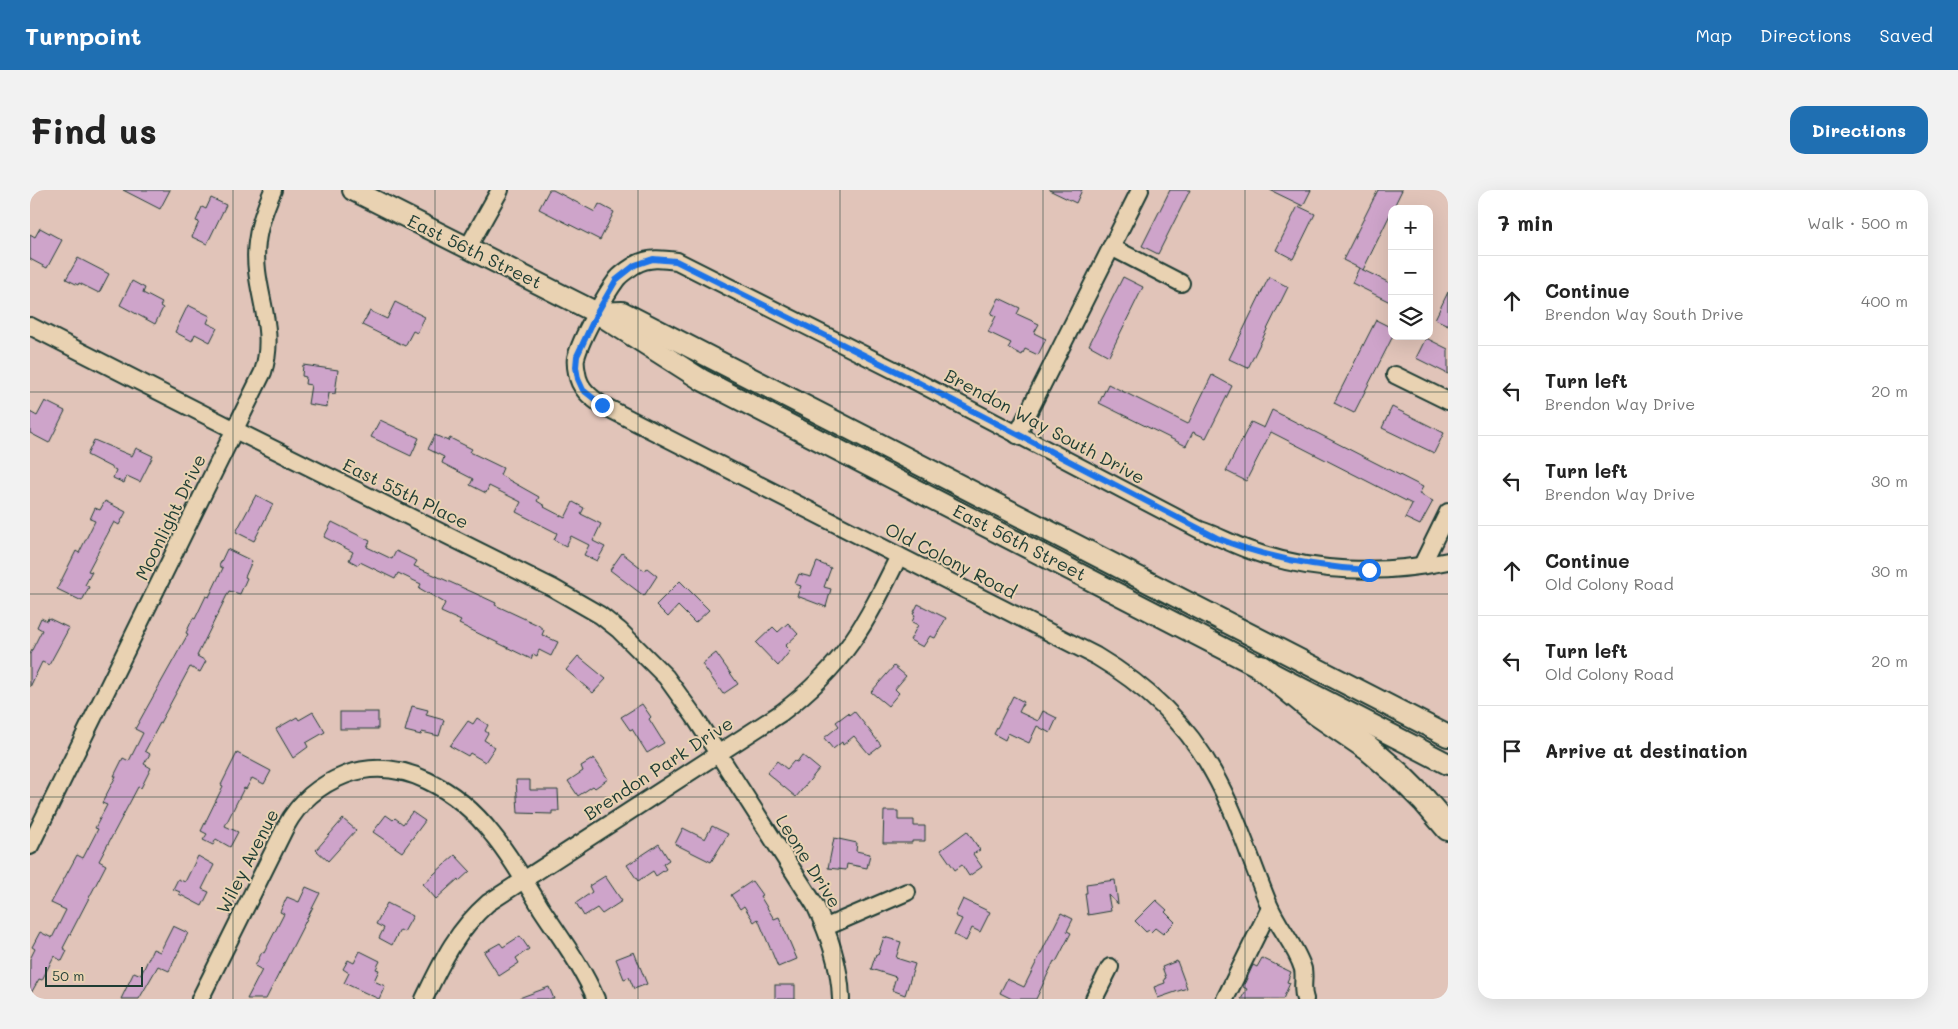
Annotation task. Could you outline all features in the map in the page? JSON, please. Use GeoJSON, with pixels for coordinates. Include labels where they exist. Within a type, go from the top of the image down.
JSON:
{"type":"FeatureCollection","features":[{"type":"Feature","properties":{"kind":"highway"},"geometry":{"type":"LineString","coordinates":[[1261,667],[1317,714],[1368,748],[1424,800],[1448,828]]}},
{"type":"Feature","properties":{"kind":"main road","name":"East 56th Street"},"geometry":{"type":"LineString","coordinates":[[353,190],[597,313],[702,380],[1448,764]]}},
{"type":"Feature","properties":{"kind":"main road","name":"East 56th Street"},"geometry":{"type":"LineString","coordinates":[[597,313],[622,312],[1448,736]]}},
{"type":"Feature","properties":{"kind":"street","name":"Moonlight Drive"},"geometry":{"type":"LineString","coordinates":[[30,846],[261,377],[268,353],[269,335],[257,260],[256,242],[266,204],[273,190]]}},
{"type":"Feature","properties":{"kind":"street"},"geometry":{"type":"LineString","coordinates":[[467,248],[500,190]]}},
{"type":"Feature","properties":{"kind":"street"},"geometry":{"type":"LineString","coordinates":[[1017,435],[1140,190]]}},
{"type":"Feature","properties":{"kind":"street"},"geometry":{"type":"LineString","coordinates":[[1111,247],[1182,283]]}},
{"type":"Feature","properties":{"kind":"street","name":"Old Colony Road"},"geometry":{"type":"LineString","coordinates":[[666,259],[653,259],[641,262],[625,271],[613,285],[597,313],[577,356],[578,379],[583,390],[593,400],[1096,656],[1137,683],[1170,712],[1188,732],[1214,772],[1270,908],[1300,960],[1304,972],[1305,999]]}},
{"type":"Feature","properties":{"kind":"street","name":"Brendon Way South Drive"},"geometry":{"type":"LineString","coordinates":[[666,259],[682,263],[900,373],[1200,530],[1250,551],[1303,564],[1369,570],[1422,566],[1448,561]]}},
{"type":"Feature","properties":{"kind":"street","name":"East 55th Place"},"geometry":{"type":"LineString","coordinates":[[30,326],[553,588],[600,616],[628,638],[666,676],[718,754]]}},
{"type":"Feature","properties":{"kind":"street"},"geometry":{"type":"LineString","coordinates":[[1395,376],[1448,401]]}},
{"type":"Feature","properties":{"kind":"street"},"geometry":{"type":"LineString","coordinates":[[1422,566],[1448,512]]}},
{"type":"Feature","properties":{"kind":"street","name":"Brendon Park Drive"},"geometry":{"type":"LineString","coordinates":[[424,999],[451,945],[466,925],[493,899],[718,754],[800,698],[835,665],[863,626],[898,556]]}},
{"type":"Feature","properties":{"kind":"street","name":"Leone Drive"},"geometry":{"type":"LineString","coordinates":[[718,754],[805,888],[826,927],[836,962],[841,999]]}},
{"type":"Feature","properties":{"kind":"street","name":"Wiley Avenue"},"geometry":{"type":"LineString","coordinates":[[200,999],[289,820],[300,805],[314,792],[347,774],[366,770],[398,771],[433,783],[470,810],[484,824],[523,880],[585,975],[596,999]]}},
{"type":"Feature","properties":{"kind":"street"},"geometry":{"type":"LineString","coordinates":[[826,927],[907,892]]}},
{"type":"Feature","properties":{"kind":"street"},"geometry":{"type":"LineString","coordinates":[[1225,999],[1270,908]]}},
{"type":"Feature","properties":{"kind":"street"},"geometry":{"type":"LineString","coordinates":[[1094,999],[1110,966]]}},
{"type":"Feature","properties":{"kind":"building"},"geometry":{"type":"Polygon","coordinates":[[[123,190],[170,190],[160,209],[123,190]]]}},
{"type":"Feature","properties":{"kind":"building"},"geometry":{"type":"Polygon","coordinates":[[[549,190],[553,190],[595,212],[599,204],[614,212],[600,240],[539,209],[549,190]]]}},
{"type":"Feature","properties":{"kind":"building"},"geometry":{"type":"Polygon","coordinates":[[[1049,190],[1082,190],[1076,203],[1049,190]]]}},
{"type":"Feature","properties":{"kind":"building"},"geometry":{"type":"Polygon","coordinates":[[[1170,190],[1190,190],[1158,254],[1142,246],[1170,190]]]}},
{"type":"Feature","properties":{"kind":"building"},"geometry":{"type":"Polygon","coordinates":[[[1270,190],[1311,190],[1303,206],[1270,190]]]}},
{"type":"Feature","properties":{"kind":"building"},"geometry":{"type":"Polygon","coordinates":[[[1378,190],[1402,190],[1395,205],[1388,205],[1388,219],[1363,270],[1343,260],[1378,190]]]}},
{"type":"Feature","properties":{"kind":"building"},"geometry":{"type":"Polygon","coordinates":[[[211,198],[226,205],[207,244],[192,237],[199,222],[196,221],[202,207],[206,209],[211,198]]]}},
{"type":"Feature","properties":{"kind":"building"},"geometry":{"type":"Polygon","coordinates":[[[1298,206],[1315,214],[1293,259],[1276,250],[1298,206]]]}},
{"type":"Feature","properties":{"kind":"building"},"geometry":{"type":"Polygon","coordinates":[[[40,228],[62,240],[47,268],[30,259],[30,234],[35,237],[40,228]]]}},
{"type":"Feature","properties":{"kind":"building"},"geometry":{"type":"Polygon","coordinates":[[[78,258],[109,274],[99,293],[66,279],[78,258]]]}},
{"type":"Feature","properties":{"kind":"building"},"geometry":{"type":"Polygon","coordinates":[[[1359,268],[1388,282],[1388,301],[1352,283],[1359,268]]]}},
{"type":"Feature","properties":{"kind":"building"},"geometry":{"type":"Polygon","coordinates":[[[1123,277],[1143,287],[1109,356],[1089,345],[1123,277]]]}},
{"type":"Feature","properties":{"kind":"building"},"geometry":{"type":"Polygon","coordinates":[[[1269,277],[1288,287],[1248,368],[1229,359],[1269,277]]]}},
{"type":"Feature","properties":{"kind":"building"},"geometry":{"type":"Polygon","coordinates":[[[132,281],[145,288],[143,293],[162,303],[160,306],[163,308],[155,324],[120,305],[132,281]]]}},
{"type":"Feature","properties":{"kind":"building"},"geometry":{"type":"Polygon","coordinates":[[[1448,292],[1448,325],[1435,319],[1448,292]]]}},
{"type":"Feature","properties":{"kind":"building"},"geometry":{"type":"Polygon","coordinates":[[[999,298],[1020,308],[1017,314],[1039,324],[1034,333],[1046,339],[1038,355],[1025,349],[1022,355],[1008,348],[1011,343],[988,332],[996,316],[991,314],[999,298]]]}},
{"type":"Feature","properties":{"kind":"building"},"geometry":{"type":"Polygon","coordinates":[[[395,302],[425,317],[417,333],[413,331],[405,346],[362,325],[370,311],[387,319],[395,302]]]}},
{"type":"Feature","properties":{"kind":"building"},"geometry":{"type":"Polygon","coordinates":[[[188,305],[210,316],[207,323],[217,328],[210,342],[195,334],[192,341],[175,332],[188,305]]]}},
{"type":"Feature","properties":{"kind":"building"},"geometry":{"type":"Polygon","coordinates":[[[1376,320],[1388,326],[1388,340],[1391,340],[1354,413],[1334,403],[1376,320]]]}},
{"type":"Feature","properties":{"kind":"building"},"geometry":{"type":"Polygon","coordinates":[[[1425,340],[1430,340],[1448,349],[1448,374],[1416,358],[1425,340]]]}},
{"type":"Feature","properties":{"kind":"building"},"geometry":{"type":"Polygon","coordinates":[[[303,365],[338,370],[335,394],[329,393],[327,407],[308,404],[311,385],[305,384],[306,377],[302,376],[303,365]]]}},
{"type":"Feature","properties":{"kind":"building"},"geometry":{"type":"Polygon","coordinates":[[[1212,375],[1232,386],[1206,438],[1193,432],[1186,446],[1099,403],[1108,384],[1188,424],[1212,375]]]}},
{"type":"Feature","properties":{"kind":"building"},"geometry":{"type":"Polygon","coordinates":[[[45,401],[65,411],[49,443],[30,433],[30,412],[37,416],[45,401]]]}},
{"type":"Feature","properties":{"kind":"building"},"geometry":{"type":"Polygon","coordinates":[[[1392,407],[1444,433],[1434,453],[1382,428],[1392,407]]]}},
{"type":"Feature","properties":{"kind":"building"},"geometry":{"type":"Polygon","coordinates":[[[1272,410],[1423,487],[1419,494],[1433,501],[1420,525],[1405,518],[1412,504],[1271,432],[1246,481],[1226,471],[1251,422],[1264,428],[1272,410]]]}},
{"type":"Feature","properties":{"kind":"building"},"geometry":{"type":"Polygon","coordinates":[[[380,420],[419,438],[411,456],[371,437],[380,420]]]}},
{"type":"Feature","properties":{"kind":"building"},"geometry":{"type":"Polygon","coordinates":[[[435,435],[448,441],[450,438],[472,449],[470,452],[503,468],[500,475],[539,497],[537,501],[544,507],[565,518],[573,502],[584,508],[581,514],[601,524],[593,541],[605,547],[597,561],[584,555],[589,545],[571,536],[566,546],[554,540],[557,533],[516,512],[521,502],[489,486],[486,493],[470,485],[473,479],[442,463],[444,457],[428,449],[435,435]]]}},
{"type":"Feature","properties":{"kind":"building"},"geometry":{"type":"Polygon","coordinates":[[[94,440],[132,456],[136,448],[153,456],[140,482],[127,476],[124,483],[113,478],[116,470],[87,455],[94,440]]]}},
{"type":"Feature","properties":{"kind":"building"},"geometry":{"type":"Polygon","coordinates":[[[256,495],[273,504],[254,541],[236,532],[256,495]]]}},
{"type":"Feature","properties":{"kind":"building"},"geometry":{"type":"Polygon","coordinates":[[[105,501],[126,512],[119,525],[114,522],[88,571],[92,572],[85,585],[89,587],[82,601],[57,589],[76,551],[79,553],[95,521],[90,519],[95,508],[100,510],[105,501]]]}},
{"type":"Feature","properties":{"kind":"building"},"geometry":{"type":"Polygon","coordinates":[[[332,522],[370,541],[367,547],[392,559],[396,551],[417,561],[414,566],[496,603],[495,605],[538,625],[544,630],[542,635],[558,642],[551,656],[539,650],[537,656],[533,654],[531,659],[459,624],[461,621],[441,612],[445,603],[419,588],[421,584],[398,573],[395,579],[360,562],[358,565],[349,560],[353,552],[324,537],[332,522]]]}},
{"type":"Feature","properties":{"kind":"building"},"geometry":{"type":"Polygon","coordinates":[[[227,549],[252,561],[240,594],[229,591],[197,656],[206,661],[200,672],[190,667],[145,751],[150,754],[144,764],[151,768],[141,788],[138,787],[99,861],[106,865],[63,948],[67,951],[62,961],[54,956],[42,980],[39,979],[30,995],[30,959],[35,949],[32,947],[40,932],[52,938],[66,910],[51,903],[77,855],[83,858],[98,829],[95,828],[107,805],[102,803],[116,776],[114,776],[123,758],[129,761],[143,733],[135,729],[188,634],[186,633],[193,618],[195,619],[206,596],[209,597],[223,568],[219,566],[227,549]]]}},
{"type":"Feature","properties":{"kind":"building"},"geometry":{"type":"Polygon","coordinates":[[[622,553],[645,571],[647,568],[657,576],[644,596],[610,570],[622,553]]]}},
{"type":"Feature","properties":{"kind":"building"},"geometry":{"type":"Polygon","coordinates":[[[817,562],[831,568],[824,587],[831,589],[826,607],[797,596],[801,586],[795,584],[799,574],[811,577],[817,562]]]}},
{"type":"Feature","properties":{"kind":"building"},"geometry":{"type":"Polygon","coordinates":[[[680,581],[709,610],[695,623],[678,606],[668,617],[656,605],[680,581]]]}},
{"type":"Feature","properties":{"kind":"building"},"geometry":{"type":"Polygon","coordinates":[[[918,604],[946,618],[935,638],[930,636],[923,647],[910,640],[918,625],[912,622],[915,615],[913,614],[918,604]]]}},
{"type":"Feature","properties":{"kind":"building"},"geometry":{"type":"Polygon","coordinates":[[[41,618],[47,621],[48,618],[69,628],[49,665],[42,662],[30,687],[30,654],[42,630],[37,627],[41,618]]]}},
{"type":"Feature","properties":{"kind":"building"},"geometry":{"type":"Polygon","coordinates":[[[788,623],[798,634],[785,646],[790,651],[778,666],[756,643],[773,627],[778,632],[788,623]]]}},
{"type":"Feature","properties":{"kind":"building"},"geometry":{"type":"Polygon","coordinates":[[[716,653],[738,684],[723,694],[702,664],[716,653]]]}},
{"type":"Feature","properties":{"kind":"building"},"geometry":{"type":"Polygon","coordinates":[[[578,656],[606,679],[593,693],[566,670],[578,656]]]}},
{"type":"Feature","properties":{"kind":"building"},"geometry":{"type":"Polygon","coordinates":[[[894,666],[906,676],[895,689],[899,693],[888,706],[871,692],[894,666]]]}},
{"type":"Feature","properties":{"kind":"building"},"geometry":{"type":"Polygon","coordinates":[[[1013,696],[1024,702],[1019,712],[1038,721],[1043,711],[1057,718],[1050,733],[1037,726],[1029,743],[1008,733],[1005,740],[994,734],[1013,696]]]}},
{"type":"Feature","properties":{"kind":"building"},"geometry":{"type":"Polygon","coordinates":[[[642,704],[664,743],[647,753],[632,729],[630,730],[621,717],[642,704]]]}},
{"type":"Feature","properties":{"kind":"building"},"geometry":{"type":"Polygon","coordinates":[[[412,706],[428,710],[426,715],[444,720],[439,736],[422,732],[421,735],[405,731],[412,706]]]}},
{"type":"Feature","properties":{"kind":"building"},"geometry":{"type":"Polygon","coordinates":[[[854,711],[881,745],[869,754],[854,736],[843,745],[842,742],[833,749],[824,738],[839,726],[836,722],[854,711]]]}},
{"type":"Feature","properties":{"kind":"building"},"geometry":{"type":"Polygon","coordinates":[[[313,712],[325,732],[306,743],[308,747],[293,758],[276,729],[297,717],[299,720],[313,712]]]}},
{"type":"Feature","properties":{"kind":"building"},"geometry":{"type":"Polygon","coordinates":[[[340,712],[378,712],[378,729],[340,729],[340,712]]]}},
{"type":"Feature","properties":{"kind":"building"},"geometry":{"type":"Polygon","coordinates":[[[477,718],[488,725],[485,731],[488,733],[484,740],[495,747],[485,762],[470,753],[468,756],[450,746],[468,721],[473,724],[477,718]]]}},
{"type":"Feature","properties":{"kind":"building"},"geometry":{"type":"Polygon","coordinates":[[[237,753],[271,771],[264,784],[252,778],[246,789],[244,788],[225,826],[238,832],[230,847],[216,839],[213,845],[203,840],[207,834],[201,831],[237,753]]]}},
{"type":"Feature","properties":{"kind":"building"},"geometry":{"type":"Polygon","coordinates":[[[802,755],[819,769],[796,797],[767,773],[777,761],[787,769],[794,761],[797,762],[802,755]]]}},
{"type":"Feature","properties":{"kind":"building"},"geometry":{"type":"Polygon","coordinates":[[[594,758],[608,779],[578,796],[568,781],[583,771],[581,766],[594,758]]]}},
{"type":"Feature","properties":{"kind":"building"},"geometry":{"type":"Polygon","coordinates":[[[516,780],[530,780],[530,790],[558,790],[559,811],[552,811],[552,814],[518,813],[516,780]]]}},
{"type":"Feature","properties":{"kind":"building"},"geometry":{"type":"Polygon","coordinates":[[[884,811],[898,811],[898,820],[914,820],[914,826],[925,826],[925,841],[883,843],[884,811]]]}},
{"type":"Feature","properties":{"kind":"building"},"geometry":{"type":"Polygon","coordinates":[[[412,812],[425,821],[402,852],[373,832],[386,815],[393,820],[395,818],[403,824],[412,812]]]}},
{"type":"Feature","properties":{"kind":"building"},"geometry":{"type":"Polygon","coordinates":[[[343,819],[356,830],[328,861],[316,850],[343,819]]]}},
{"type":"Feature","properties":{"kind":"building"},"geometry":{"type":"Polygon","coordinates":[[[712,826],[728,834],[711,862],[675,844],[683,828],[705,839],[712,826]]]}},
{"type":"Feature","properties":{"kind":"building"},"geometry":{"type":"Polygon","coordinates":[[[967,831],[980,850],[973,854],[982,867],[969,876],[962,865],[955,870],[941,850],[967,831]]]}},
{"type":"Feature","properties":{"kind":"building"},"geometry":{"type":"Polygon","coordinates":[[[834,838],[857,843],[856,851],[870,854],[867,868],[847,864],[846,870],[828,868],[834,838]]]}},
{"type":"Feature","properties":{"kind":"building"},"geometry":{"type":"Polygon","coordinates":[[[659,844],[669,860],[663,864],[666,869],[656,876],[653,871],[638,881],[627,865],[659,844]]]}},
{"type":"Feature","properties":{"kind":"building"},"geometry":{"type":"Polygon","coordinates":[[[455,855],[470,871],[436,899],[423,884],[455,855]]]}},
{"type":"Feature","properties":{"kind":"building"},"geometry":{"type":"Polygon","coordinates":[[[198,856],[214,865],[202,889],[209,892],[202,906],[173,889],[178,879],[185,882],[198,856]]]}},
{"type":"Feature","properties":{"kind":"building"},"geometry":{"type":"Polygon","coordinates":[[[605,876],[622,901],[602,914],[597,908],[584,916],[576,903],[592,892],[589,886],[605,876]]]}},
{"type":"Feature","properties":{"kind":"building"},"geometry":{"type":"Polygon","coordinates":[[[1115,880],[1118,904],[1108,895],[1111,911],[1088,915],[1085,893],[1087,893],[1086,884],[1115,880]]]}},
{"type":"Feature","properties":{"kind":"building"},"geometry":{"type":"Polygon","coordinates":[[[752,881],[762,895],[760,896],[774,919],[779,917],[797,959],[778,967],[758,919],[754,922],[744,906],[740,909],[731,895],[752,881]]]}},
{"type":"Feature","properties":{"kind":"building"},"geometry":{"type":"Polygon","coordinates":[[[306,887],[320,893],[266,999],[247,999],[262,970],[255,966],[262,952],[264,953],[284,914],[280,912],[287,897],[299,902],[306,887]]]}},
{"type":"Feature","properties":{"kind":"building"},"geometry":{"type":"Polygon","coordinates":[[[963,899],[990,912],[980,932],[972,928],[966,941],[954,935],[962,919],[955,916],[963,899]]]}},
{"type":"Feature","properties":{"kind":"building"},"geometry":{"type":"Polygon","coordinates":[[[1156,900],[1167,910],[1165,912],[1175,922],[1163,934],[1155,928],[1151,932],[1149,930],[1146,932],[1135,921],[1156,900]]]}},
{"type":"Feature","properties":{"kind":"building"},"geometry":{"type":"Polygon","coordinates":[[[387,903],[413,916],[404,932],[400,930],[392,945],[379,938],[384,928],[376,924],[387,903]]]}},
{"type":"Feature","properties":{"kind":"building"},"geometry":{"type":"Polygon","coordinates":[[[1061,913],[1073,919],[1067,931],[1071,933],[1056,962],[1054,961],[1036,999],[1012,999],[1000,993],[1007,979],[1024,987],[1061,913]]]}},
{"type":"Feature","properties":{"kind":"building"},"geometry":{"type":"Polygon","coordinates":[[[173,926],[188,933],[169,971],[158,966],[139,999],[121,999],[134,972],[141,975],[153,949],[160,952],[173,926]]]}},
{"type":"Feature","properties":{"kind":"building"},"geometry":{"type":"Polygon","coordinates":[[[520,936],[529,949],[516,958],[519,963],[499,976],[484,952],[500,943],[503,947],[520,936]]]}},
{"type":"Feature","properties":{"kind":"building"},"geometry":{"type":"Polygon","coordinates":[[[884,937],[901,942],[896,958],[915,964],[905,995],[892,990],[896,977],[871,969],[884,937]]]}},
{"type":"Feature","properties":{"kind":"building"},"geometry":{"type":"Polygon","coordinates":[[[360,951],[380,961],[376,969],[379,970],[374,981],[385,986],[379,999],[344,983],[349,973],[343,969],[348,960],[354,963],[360,951]]]}},
{"type":"Feature","properties":{"kind":"building"},"geometry":{"type":"Polygon","coordinates":[[[634,952],[647,984],[634,989],[629,977],[624,979],[616,959],[634,952]]]}},
{"type":"Feature","properties":{"kind":"building"},"geometry":{"type":"Polygon","coordinates":[[[1262,958],[1291,972],[1287,982],[1290,983],[1283,999],[1241,999],[1247,989],[1243,987],[1253,965],[1257,967],[1262,958]]]}},
{"type":"Feature","properties":{"kind":"building"},"geometry":{"type":"Polygon","coordinates":[[[1177,961],[1187,988],[1158,998],[1154,987],[1165,983],[1164,979],[1166,978],[1162,967],[1177,961]]]}},
{"type":"Feature","properties":{"kind":"building"},"geometry":{"type":"Polygon","coordinates":[[[775,985],[795,985],[795,999],[775,999],[775,985]]]}},
{"type":"Feature","properties":{"kind":"building"},"geometry":{"type":"Polygon","coordinates":[[[549,987],[554,999],[519,999],[519,998],[549,987]]]}},
{"type":"Feature","properties":{"kind":"route"},"geometry":{"type":"LineString","coordinates":[[602,405],[593,400],[583,390],[578,379],[576,367],[577,356],[597,313],[616,280],[625,271],[641,262],[653,259],[676,261],[900,373],[1217,538],[1250,551],[1303,564],[1369,570]]}}]}
